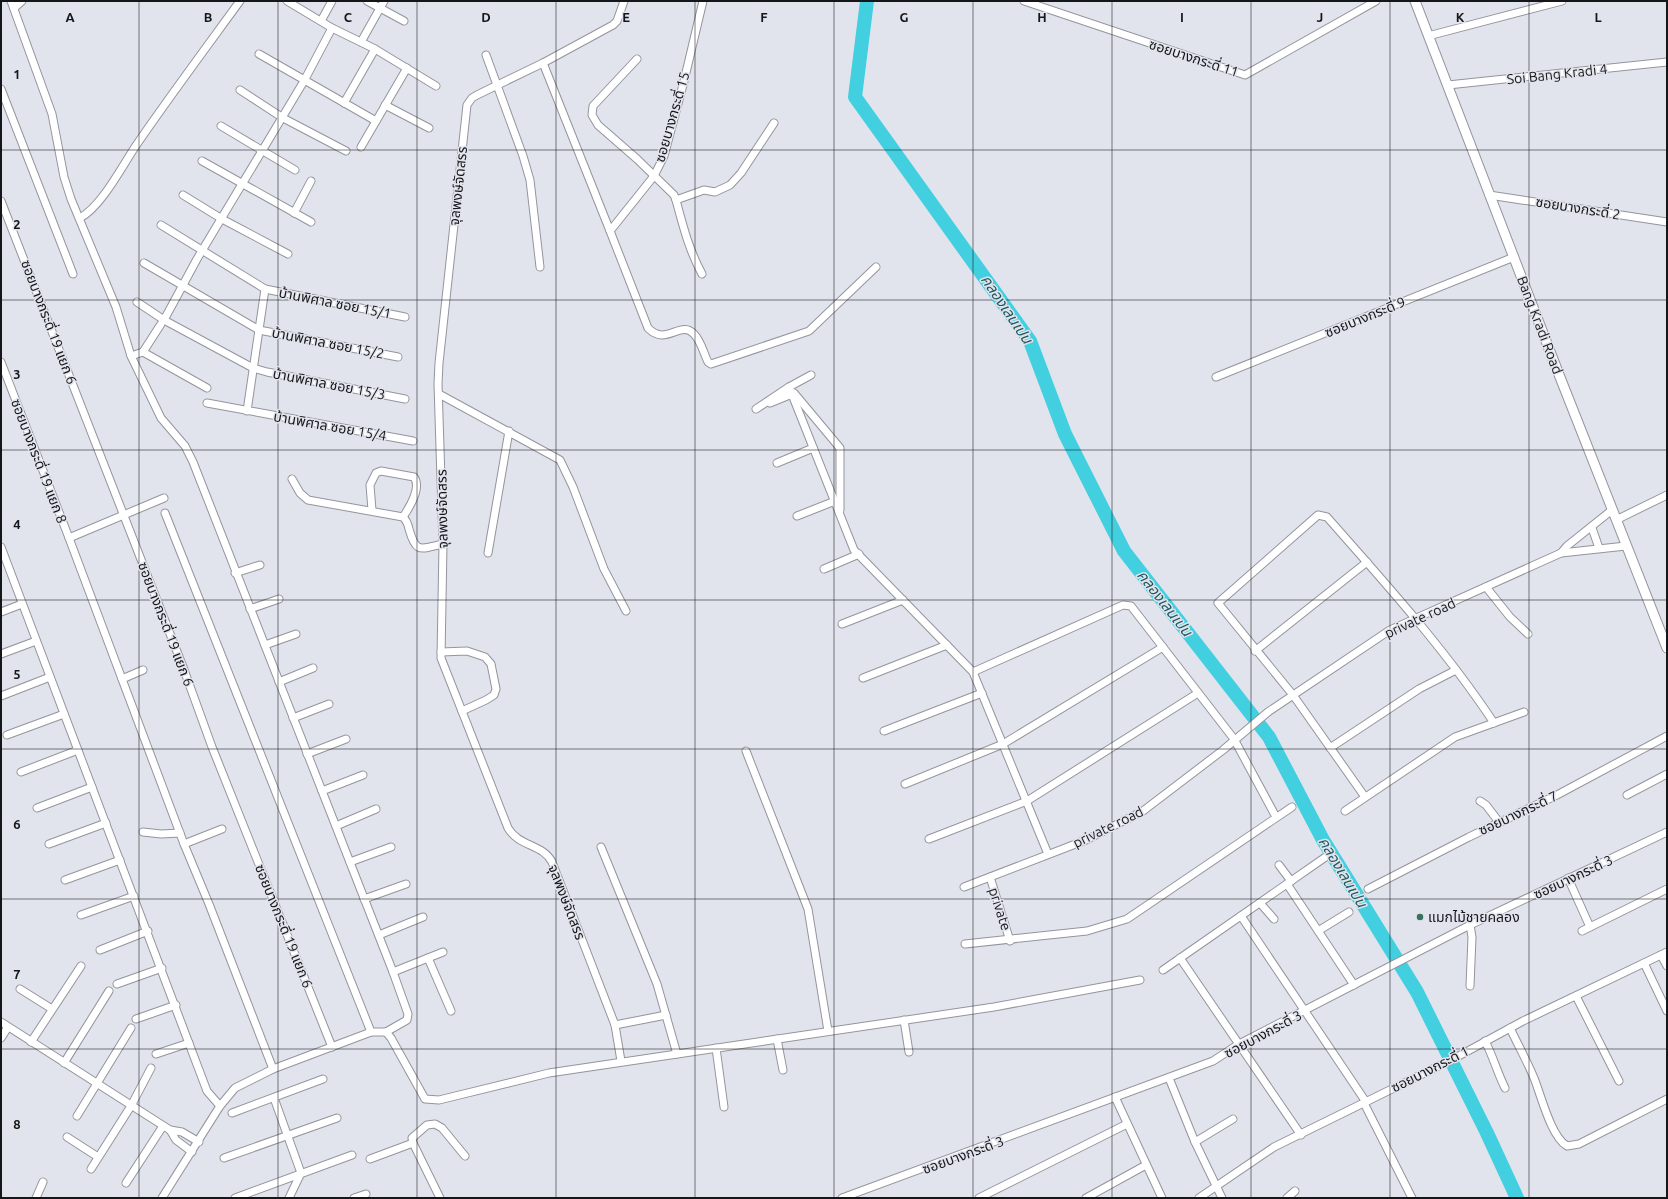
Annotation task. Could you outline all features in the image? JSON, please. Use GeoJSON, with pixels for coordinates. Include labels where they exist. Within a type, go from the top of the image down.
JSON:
{"type":"FeatureCollection","features":[{"type":"Feature","properties":{"kind":"street"},"geometry":{"type":"LineString","coordinates":[[11,1],[52,114],[64,177],[116,307],[132,356],[161,418],[189,452],[235,573],[265,645],[379,935],[408,1017],[407,1020],[386,1032],[371,1032],[274,1069],[235,1088],[220,1106],[199,1142],[162,1198]]}},
{"type":"Feature","properties":{"kind":"street"},"geometry":{"type":"LineString","coordinates":[[14,8],[22,1]]}},
{"type":"Feature","properties":{"kind":"street"},"geometry":{"type":"LineString","coordinates":[[80,218],[88,213],[97,204],[137,144],[240,1]]}},
{"type":"Feature","properties":{"kind":"street"},"geometry":{"type":"LineString","coordinates":[[287,1],[321,20],[332,28],[375,49],[436,86]]}},
{"type":"Feature","properties":{"kind":"street"},"geometry":{"type":"LineString","coordinates":[[321,20],[332,1]]}},
{"type":"Feature","properties":{"kind":"street"},"geometry":{"type":"LineString","coordinates":[[367,1],[404,21]]}},
{"type":"Feature","properties":{"kind":"street"},"geometry":{"type":"LineString","coordinates":[[361,42],[384,1]]}},
{"type":"Feature","properties":{"kind":"street","name":"จุลพงษ์จัดสรร"},"geometry":{"type":"LineString","coordinates":[[621,1061],[615,1025],[552,862],[545,853],[512,836],[441,658],[443,544],[439,363],[467,105],[472,98],[497,84],[543,63],[613,25],[617,21],[624,1]]}},
{"type":"Feature","properties":{"kind":"street","name":"ซอยบางกระดี่ 15"},"geometry":{"type":"LineString","coordinates":[[610,231],[654,176],[664,156],[703,1]]}},
{"type":"Feature","properties":{"kind":"street","name":"ซอยบางกระดี่ 11"},"geometry":{"type":"LineString","coordinates":[[1024,1],[1245,75],[1376,1]]}},
{"type":"Feature","properties":{"kind":"street","name":"Bang Kradi Road"},"geometry":{"type":"LineString","coordinates":[[1415,1],[1489,195],[1667,648]]}},
{"type":"Feature","properties":{"kind":"street"},"geometry":{"type":"LineString","coordinates":[[1428,36],[1562,1]]}},
{"type":"Feature","properties":{"kind":"street"},"geometry":{"type":"LineString","coordinates":[[132,356],[143,352],[163,322],[182,285],[283,118],[332,28]]}},
{"type":"Feature","properties":{"kind":"street"},"geometry":{"type":"LineString","coordinates":[[344,103],[375,49]]}},
{"type":"Feature","properties":{"kind":"street"},"geometry":{"type":"LineString","coordinates":[[259,54],[376,121]]}},
{"type":"Feature","properties":{"kind":"street"},"geometry":{"type":"LineString","coordinates":[[486,55],[523,156],[530,180],[540,267]]}},
{"type":"Feature","properties":{"kind":"street"},"geometry":{"type":"LineString","coordinates":[[637,59],[593,106],[592,110],[598,125],[637,159],[676,200],[692,256],[702,274]]}},
{"type":"Feature","properties":{"kind":"street","name":"Soi Bang Kradi 4"},"geometry":{"type":"LineString","coordinates":[[1448,85],[1667,62]]}},
{"type":"Feature","properties":{"kind":"street"},"geometry":{"type":"LineString","coordinates":[[543,63],[648,328],[653,333],[661,336],[684,329],[690,331],[696,336],[708,362],[711,364],[809,331],[876,267]]}},
{"type":"Feature","properties":{"kind":"street"},"geometry":{"type":"LineString","coordinates":[[361,148],[407,68]]}},
{"type":"Feature","properties":{"kind":"street"},"geometry":{"type":"LineString","coordinates":[[1,89],[73,274]]}},
{"type":"Feature","properties":{"kind":"street"},"geometry":{"type":"LineString","coordinates":[[240,90],[283,118],[346,151]]}},
{"type":"Feature","properties":{"kind":"street"},"geometry":{"type":"LineString","coordinates":[[385,105],[429,128]]}},
{"type":"Feature","properties":{"kind":"street"},"geometry":{"type":"LineString","coordinates":[[676,200],[704,190],[710,192],[717,191],[730,185],[741,174],[774,123]]}},
{"type":"Feature","properties":{"kind":"street"},"geometry":{"type":"LineString","coordinates":[[221,126],[295,170]]}},
{"type":"Feature","properties":{"kind":"street"},"geometry":{"type":"LineString","coordinates":[[202,161],[311,222]]}},
{"type":"Feature","properties":{"kind":"street"},"geometry":{"type":"LineString","coordinates":[[294,213],[311,181]]}},
{"type":"Feature","properties":{"kind":"street"},"geometry":{"type":"LineString","coordinates":[[183,195],[222,219],[288,254]]}},
{"type":"Feature","properties":{"kind":"street","name":"ซอยบางกระดี่ 2"},"geometry":{"type":"LineString","coordinates":[[1489,195],[1667,222]]}},
{"type":"Feature","properties":{"kind":"street","name":"ซอยบางกระดี่ 19 แยก 6"},"geometry":{"type":"LineString","coordinates":[[1,201],[124,514],[212,747],[332,1047]]}},
{"type":"Feature","properties":{"kind":"street","name":"บ้านพิศาล ซอย 15/1"},"geometry":{"type":"LineString","coordinates":[[161,225],[266,289],[405,317]]}},
{"type":"Feature","properties":{"kind":"street","name":"ซอยบางกระดี่ 9"},"geometry":{"type":"LineString","coordinates":[[1216,377],[1514,256]]}},
{"type":"Feature","properties":{"kind":"street","name":"บ้านพิศาล ซอย 15/2"},"geometry":{"type":"LineString","coordinates":[[144,263],[259,330],[398,357]]}},
{"type":"Feature","properties":{"kind":"street"},"geometry":{"type":"LineString","coordinates":[[247,411],[266,289]]}},
{"type":"Feature","properties":{"kind":"street","name":"บ้านพิศาล ซอย 15/3"},"geometry":{"type":"LineString","coordinates":[[137,302],[163,322],[253,368],[405,399]]}},
{"type":"Feature","properties":{"kind":"street"},"geometry":{"type":"LineString","coordinates":[[143,352],[207,388]]}},
{"type":"Feature","properties":{"kind":"street","name":"ซอยบางกระดี่ 19 แยก 8"},"geometry":{"type":"LineString","coordinates":[[1,362],[69,538]]}},
{"type":"Feature","properties":{"kind":"street"},"geometry":{"type":"LineString","coordinates":[[792,394],[756,409],[789,387],[811,375]]}},
{"type":"Feature","properties":{"kind":"street"},"geometry":{"type":"LineString","coordinates":[[789,387],[854,550],[973,672],[1048,854]]}},
{"type":"Feature","properties":{"kind":"street"},"geometry":{"type":"LineString","coordinates":[[789,387],[840,448],[840,515]]}},
{"type":"Feature","properties":{"kind":"street"},"geometry":{"type":"LineString","coordinates":[[439,394],[560,460],[573,488],[604,569],[626,611]]}},
{"type":"Feature","properties":{"kind":"street","name":"บ้านพิศาล ซอย 15/4"},"geometry":{"type":"LineString","coordinates":[[207,403],[413,441]]}},
{"type":"Feature","properties":{"kind":"street"},"geometry":{"type":"LineString","coordinates":[[488,552],[509,431]]}},
{"type":"Feature","properties":{"kind":"street"},"geometry":{"type":"LineString","coordinates":[[777,463],[813,448]]}},
{"type":"Feature","properties":{"kind":"street"},"geometry":{"type":"LineString","coordinates":[[372,510],[370,485],[376,472],[381,471],[414,477],[417,485],[411,506],[404,517]]}},
{"type":"Feature","properties":{"kind":"street"},"geometry":{"type":"LineString","coordinates":[[292,479],[306,499],[404,517]]}},
{"type":"Feature","properties":{"kind":"street"},"geometry":{"type":"LineString","coordinates":[[1616,520],[1667,495]]}},
{"type":"Feature","properties":{"kind":"street"},"geometry":{"type":"LineString","coordinates":[[164,498],[69,538],[184,844],[210,904],[274,1069]]}},
{"type":"Feature","properties":{"kind":"street"},"geometry":{"type":"LineString","coordinates":[[798,516],[835,501]]}},
{"type":"Feature","properties":{"kind":"street"},"geometry":{"type":"LineString","coordinates":[[1561,553],[1567,546],[1592,528],[1612,510]]}},
{"type":"Feature","properties":{"kind":"street"},"geometry":{"type":"LineString","coordinates":[[165,513],[371,1032]]}},
{"type":"Feature","properties":{"kind":"street"},"geometry":{"type":"LineString","coordinates":[[1365,797],[1293,695],[1218,606],[1219,600],[1318,515],[1327,517],[1416,619],[1456,670],[1494,723]]}},
{"type":"Feature","properties":{"kind":"street"},"geometry":{"type":"LineString","coordinates":[[404,517],[412,542],[417,547],[424,548],[443,544]]}},
{"type":"Feature","properties":{"kind":"street"},"geometry":{"type":"LineString","coordinates":[[1592,528],[1599,548]]}},
{"type":"Feature","properties":{"kind":"street"},"geometry":{"type":"LineString","coordinates":[[1561,553],[1626,546]]}},
{"type":"Feature","properties":{"kind":"street"},"geometry":{"type":"LineString","coordinates":[[1,547],[176,1005],[188,1043],[207,1091],[220,1106]]}},
{"type":"Feature","properties":{"kind":"street","name":"private road"},"geometry":{"type":"LineString","coordinates":[[964,887],[1104,832],[1143,811],[1223,750],[1254,722],[1390,630],[1561,553]]}},
{"type":"Feature","properties":{"kind":"street"},"geometry":{"type":"LineString","coordinates":[[824,569],[858,554]]}},
{"type":"Feature","properties":{"kind":"street"},"geometry":{"type":"LineString","coordinates":[[1255,651],[1367,562]]}},
{"type":"Feature","properties":{"kind":"street"},"geometry":{"type":"LineString","coordinates":[[235,573],[260,565]]}},
{"type":"Feature","properties":{"kind":"street"},"geometry":{"type":"LineString","coordinates":[[1,570],[9,568]]}},
{"type":"Feature","properties":{"kind":"street"},"geometry":{"type":"LineString","coordinates":[[1486,587],[1510,617],[1528,634]]}},
{"type":"Feature","properties":{"kind":"street"},"geometry":{"type":"LineString","coordinates":[[250,609],[279,599]]}},
{"type":"Feature","properties":{"kind":"street"},"geometry":{"type":"LineString","coordinates":[[842,624],[903,600]]}},
{"type":"Feature","properties":{"kind":"street"},"geometry":{"type":"LineString","coordinates":[[1,612],[22,604]]}},
{"type":"Feature","properties":{"kind":"street"},"geometry":{"type":"LineString","coordinates":[[973,672],[1127,604],[1131,606],[1234,739],[1276,818]]}},
{"type":"Feature","properties":{"kind":"street"},"geometry":{"type":"LineString","coordinates":[[265,645],[296,634]]}},
{"type":"Feature","properties":{"kind":"street"},"geometry":{"type":"LineString","coordinates":[[1,654],[36,641]]}},
{"type":"Feature","properties":{"kind":"street"},"geometry":{"type":"LineString","coordinates":[[863,678],[947,645]]}},
{"type":"Feature","properties":{"kind":"street"},"geometry":{"type":"LineString","coordinates":[[905,784],[1003,744],[1163,648]]}},
{"type":"Feature","properties":{"kind":"street"},"geometry":{"type":"LineString","coordinates":[[441,652],[467,651],[485,657],[491,664],[496,689],[494,695],[462,711]]}},
{"type":"Feature","properties":{"kind":"street"},"geometry":{"type":"LineString","coordinates":[[279,682],[313,668]]}},
{"type":"Feature","properties":{"kind":"street"},"geometry":{"type":"LineString","coordinates":[[122,679],[144,670]]}},
{"type":"Feature","properties":{"kind":"street"},"geometry":{"type":"LineString","coordinates":[[1330,748],[1420,689],[1456,670]]}},
{"type":"Feature","properties":{"kind":"street"},"geometry":{"type":"LineString","coordinates":[[1,696],[50,677]]}},
{"type":"Feature","properties":{"kind":"street"},"geometry":{"type":"LineString","coordinates":[[884,731],[982,693]]}},
{"type":"Feature","properties":{"kind":"street"},"geometry":{"type":"LineString","coordinates":[[929,839],[1027,801],[1198,693]]}},
{"type":"Feature","properties":{"kind":"street"},"geometry":{"type":"LineString","coordinates":[[293,718],[329,704]]}},
{"type":"Feature","properties":{"kind":"street"},"geometry":{"type":"LineString","coordinates":[[1345,811],[1455,737],[1524,712]]}},
{"type":"Feature","properties":{"kind":"street"},"geometry":{"type":"LineString","coordinates":[[7,735],[64,714]]}},
{"type":"Feature","properties":{"kind":"street","name":"ซอยบางกระดี่ 7"},"geometry":{"type":"LineString","coordinates":[[1368,889],[1499,822],[1557,795],[1667,736]]}},
{"type":"Feature","properties":{"kind":"street"},"geometry":{"type":"LineString","coordinates":[[307,754],[346,739]]}},
{"type":"Feature","properties":{"kind":"street"},"geometry":{"type":"LineString","coordinates":[[21,772],[78,750]]}},
{"type":"Feature","properties":{"kind":"street"},"geometry":{"type":"LineString","coordinates":[[746,751],[808,909],[814,938],[828,1031]]}},
{"type":"Feature","properties":{"kind":"street"},"geometry":{"type":"LineString","coordinates":[[1626,795],[1667,774]]}},
{"type":"Feature","properties":{"kind":"street"},"geometry":{"type":"LineString","coordinates":[[322,791],[363,775]]}},
{"type":"Feature","properties":{"kind":"street"},"geometry":{"type":"LineString","coordinates":[[37,808],[92,787]]}},
{"type":"Feature","properties":{"kind":"street"},"geometry":{"type":"LineString","coordinates":[[1480,801],[1486,805],[1499,822]]}},
{"type":"Feature","properties":{"kind":"street"},"geometry":{"type":"LineString","coordinates":[[964,944],[1087,931],[1127,919],[1292,807]]}},
{"type":"Feature","properties":{"kind":"street"},"geometry":{"type":"LineString","coordinates":[[336,826],[376,810]]}},
{"type":"Feature","properties":{"kind":"street"},"geometry":{"type":"LineString","coordinates":[[49,844],[106,823]]}},
{"type":"Feature","properties":{"kind":"street"},"geometry":{"type":"LineString","coordinates":[[184,844],[222,829]]}},
{"type":"Feature","properties":{"kind":"street"},"geometry":{"type":"LineString","coordinates":[[143,832],[161,834],[180,833]]}},
{"type":"Feature","properties":{"kind":"street","name":"ซอยบางกระดี่ 3"},"geometry":{"type":"LineString","coordinates":[[842,1198],[1213,1061],[1239,1044],[1470,925],[1667,833]]}},
{"type":"Feature","properties":{"kind":"street"},"geometry":{"type":"LineString","coordinates":[[350,862],[391,847]]}},
{"type":"Feature","properties":{"kind":"street"},"geometry":{"type":"LineString","coordinates":[[601,847],[657,984],[677,1054]]}},
{"type":"Feature","properties":{"kind":"street"},"geometry":{"type":"LineString","coordinates":[[1163,970],[1327,856]]}},
{"type":"Feature","properties":{"kind":"street"},"geometry":{"type":"LineString","coordinates":[[65,880],[120,860]]}},
{"type":"Feature","properties":{"kind":"street"},"geometry":{"type":"LineString","coordinates":[[1279,865],[1318,931],[1354,985]]}},
{"type":"Feature","properties":{"kind":"street","name":"private"},"geometry":{"type":"LineString","coordinates":[[990,877],[1010,940]]}},
{"type":"Feature","properties":{"kind":"street"},"geometry":{"type":"LineString","coordinates":[[1568,878],[1590,927]]}},
{"type":"Feature","properties":{"kind":"street"},"geometry":{"type":"LineString","coordinates":[[364,899],[406,884]]}},
{"type":"Feature","properties":{"kind":"street"},"geometry":{"type":"LineString","coordinates":[[1582,930],[1667,889]]}},
{"type":"Feature","properties":{"kind":"street"},"geometry":{"type":"LineString","coordinates":[[81,915],[134,896]]}},
{"type":"Feature","properties":{"kind":"street"},"geometry":{"type":"LineString","coordinates":[[1260,903],[1274,919]]}},
{"type":"Feature","properties":{"kind":"street"},"geometry":{"type":"LineString","coordinates":[[1318,931],[1349,912]]}},
{"type":"Feature","properties":{"kind":"street"},"geometry":{"type":"LineString","coordinates":[[1241,916],[1365,1102],[1412,1198]]}},
{"type":"Feature","properties":{"kind":"street"},"geometry":{"type":"LineString","coordinates":[[379,935],[423,917]]}},
{"type":"Feature","properties":{"kind":"street"},"geometry":{"type":"LineString","coordinates":[[1470,925],[1472,944],[1470,986]]}},
{"type":"Feature","properties":{"kind":"street"},"geometry":{"type":"LineString","coordinates":[[100,950],[148,931]]}},
{"type":"Feature","properties":{"kind":"street"},"geometry":{"type":"LineString","coordinates":[[393,972],[443,952]]}},
{"type":"Feature","properties":{"kind":"street"},"geometry":{"type":"LineString","coordinates":[[1664,953],[1667,966]]}},
{"type":"Feature","properties":{"kind":"street","name":"ซอยบางกระดี่ 1"},"geometry":{"type":"LineString","coordinates":[[1199,1198],[1274,1147],[1301,1135],[1450,1060],[1510,1028],[1664,953]]}},
{"type":"Feature","properties":{"kind":"street"},"geometry":{"type":"LineString","coordinates":[[428,958],[451,1011]]}},
{"type":"Feature","properties":{"kind":"street"},"geometry":{"type":"LineString","coordinates":[[1180,958],[1301,1135]]}},
{"type":"Feature","properties":{"kind":"street"},"geometry":{"type":"LineString","coordinates":[[1644,963],[1667,1011]]}},
{"type":"Feature","properties":{"kind":"street"},"geometry":{"type":"LineString","coordinates":[[31,1042],[81,966]]}},
{"type":"Feature","properties":{"kind":"street"},"geometry":{"type":"LineString","coordinates":[[117,984],[162,968]]}},
{"type":"Feature","properties":{"kind":"street"},"geometry":{"type":"LineString","coordinates":[[386,1032],[391,1038],[425,1099],[433,1100],[530,1077],[621,1061],[994,1007],[1140,980]]}},
{"type":"Feature","properties":{"kind":"street"},"geometry":{"type":"LineString","coordinates":[[20,989],[52,1010]]}},
{"type":"Feature","properties":{"kind":"street"},"geometry":{"type":"LineString","coordinates":[[64,1063],[109,991]]}},
{"type":"Feature","properties":{"kind":"street"},"geometry":{"type":"LineString","coordinates":[[1576,996],[1620,1081]]}},
{"type":"Feature","properties":{"kind":"street"},"geometry":{"type":"LineString","coordinates":[[136,1019],[176,1005]]}},
{"type":"Feature","properties":{"kind":"street"},"geometry":{"type":"LineString","coordinates":[[615,1025],[666,1015]]}},
{"type":"Feature","properties":{"kind":"street"},"geometry":{"type":"LineString","coordinates":[[904,1020],[909,1052]]}},
{"type":"Feature","properties":{"kind":"street"},"geometry":{"type":"LineString","coordinates":[[1,1022],[163,1126],[170,1130],[182,1132],[199,1142]]}},
{"type":"Feature","properties":{"kind":"street"},"geometry":{"type":"LineString","coordinates":[[1,1038],[8,1027]]}},
{"type":"Feature","properties":{"kind":"street"},"geometry":{"type":"LineString","coordinates":[[77,1116],[131,1028]]}},
{"type":"Feature","properties":{"kind":"street"},"geometry":{"type":"LineString","coordinates":[[1510,1028],[1534,1078],[1560,1142],[1567,1146],[1579,1144],[1667,1099]]}},
{"type":"Feature","properties":{"kind":"street"},"geometry":{"type":"LineString","coordinates":[[777,1039],[783,1070]]}},
{"type":"Feature","properties":{"kind":"street"},"geometry":{"type":"LineString","coordinates":[[1485,1041],[1493,1056],[1496,1070],[1505,1088]]}},
{"type":"Feature","properties":{"kind":"street"},"geometry":{"type":"LineString","coordinates":[[156,1054],[188,1043]]}},
{"type":"Feature","properties":{"kind":"street"},"geometry":{"type":"LineString","coordinates":[[716,1048],[724,1107]]}},
{"type":"Feature","properties":{"kind":"street"},"geometry":{"type":"LineString","coordinates":[[91,1169],[131,1106],[151,1068]]}},
{"type":"Feature","properties":{"kind":"street"},"geometry":{"type":"LineString","coordinates":[[1169,1078],[1222,1198]]}},
{"type":"Feature","properties":{"kind":"street"},"geometry":{"type":"LineString","coordinates":[[232,1113],[323,1079]]}},
{"type":"Feature","properties":{"kind":"street"},"geometry":{"type":"LineString","coordinates":[[1115,1097],[1162,1198]]}},
{"type":"Feature","properties":{"kind":"street"},"geometry":{"type":"LineString","coordinates":[[274,1098],[301,1173],[289,1198]]}},
{"type":"Feature","properties":{"kind":"street"},"geometry":{"type":"LineString","coordinates":[[224,1158],[337,1118]]}},
{"type":"Feature","properties":{"kind":"street"},"geometry":{"type":"LineString","coordinates":[[1196,1142],[1233,1119]]}},
{"type":"Feature","properties":{"kind":"street"},"geometry":{"type":"LineString","coordinates":[[440,1198],[413,1143],[412,1138],[427,1125],[435,1124],[442,1128],[465,1156]]}},
{"type":"Feature","properties":{"kind":"street"},"geometry":{"type":"LineString","coordinates":[[979,1198],[1127,1124]]}},
{"type":"Feature","properties":{"kind":"street"},"geometry":{"type":"LineString","coordinates":[[126,1183],[163,1126]]}},
{"type":"Feature","properties":{"kind":"street"},"geometry":{"type":"LineString","coordinates":[[170,1130],[176,1140],[192,1152]]}},
{"type":"Feature","properties":{"kind":"street"},"geometry":{"type":"LineString","coordinates":[[67,1137],[98,1157]]}},
{"type":"Feature","properties":{"kind":"street"},"geometry":{"type":"LineString","coordinates":[[370,1159],[413,1143]]}},
{"type":"Feature","properties":{"kind":"street"},"geometry":{"type":"LineString","coordinates":[[235,1198],[352,1155]]}},
{"type":"Feature","properties":{"kind":"street"},"geometry":{"type":"LineString","coordinates":[[1086,1198],[1146,1165]]}},
{"type":"Feature","properties":{"kind":"street"},"geometry":{"type":"LineString","coordinates":[[36,1198],[43,1182]]}},
{"type":"Feature","properties":{"kind":"street"},"geometry":{"type":"LineString","coordinates":[[1287,1198],[1296,1191]]}},
{"type":"Feature","properties":{"kind":"street"},"geometry":{"type":"LineString","coordinates":[[354,1198],[366,1194]]}},
{"type":"Feature","properties":{"kind":"waterway","name":"คลองเลนเปน"},"geometry":{"type":"LineString","coordinates":[[867,1],[855,97],[1030,341],[1065,434],[1124,551],[1269,737],[1323,840],[1417,992],[1487,1133],[1517,1198]]}},
{"type":"Feature","properties":{"kind":"place","name":"แมกไม้ชายคลอง"},"geometry":{"type":"Point","coordinates":[1420,917]}}]}
